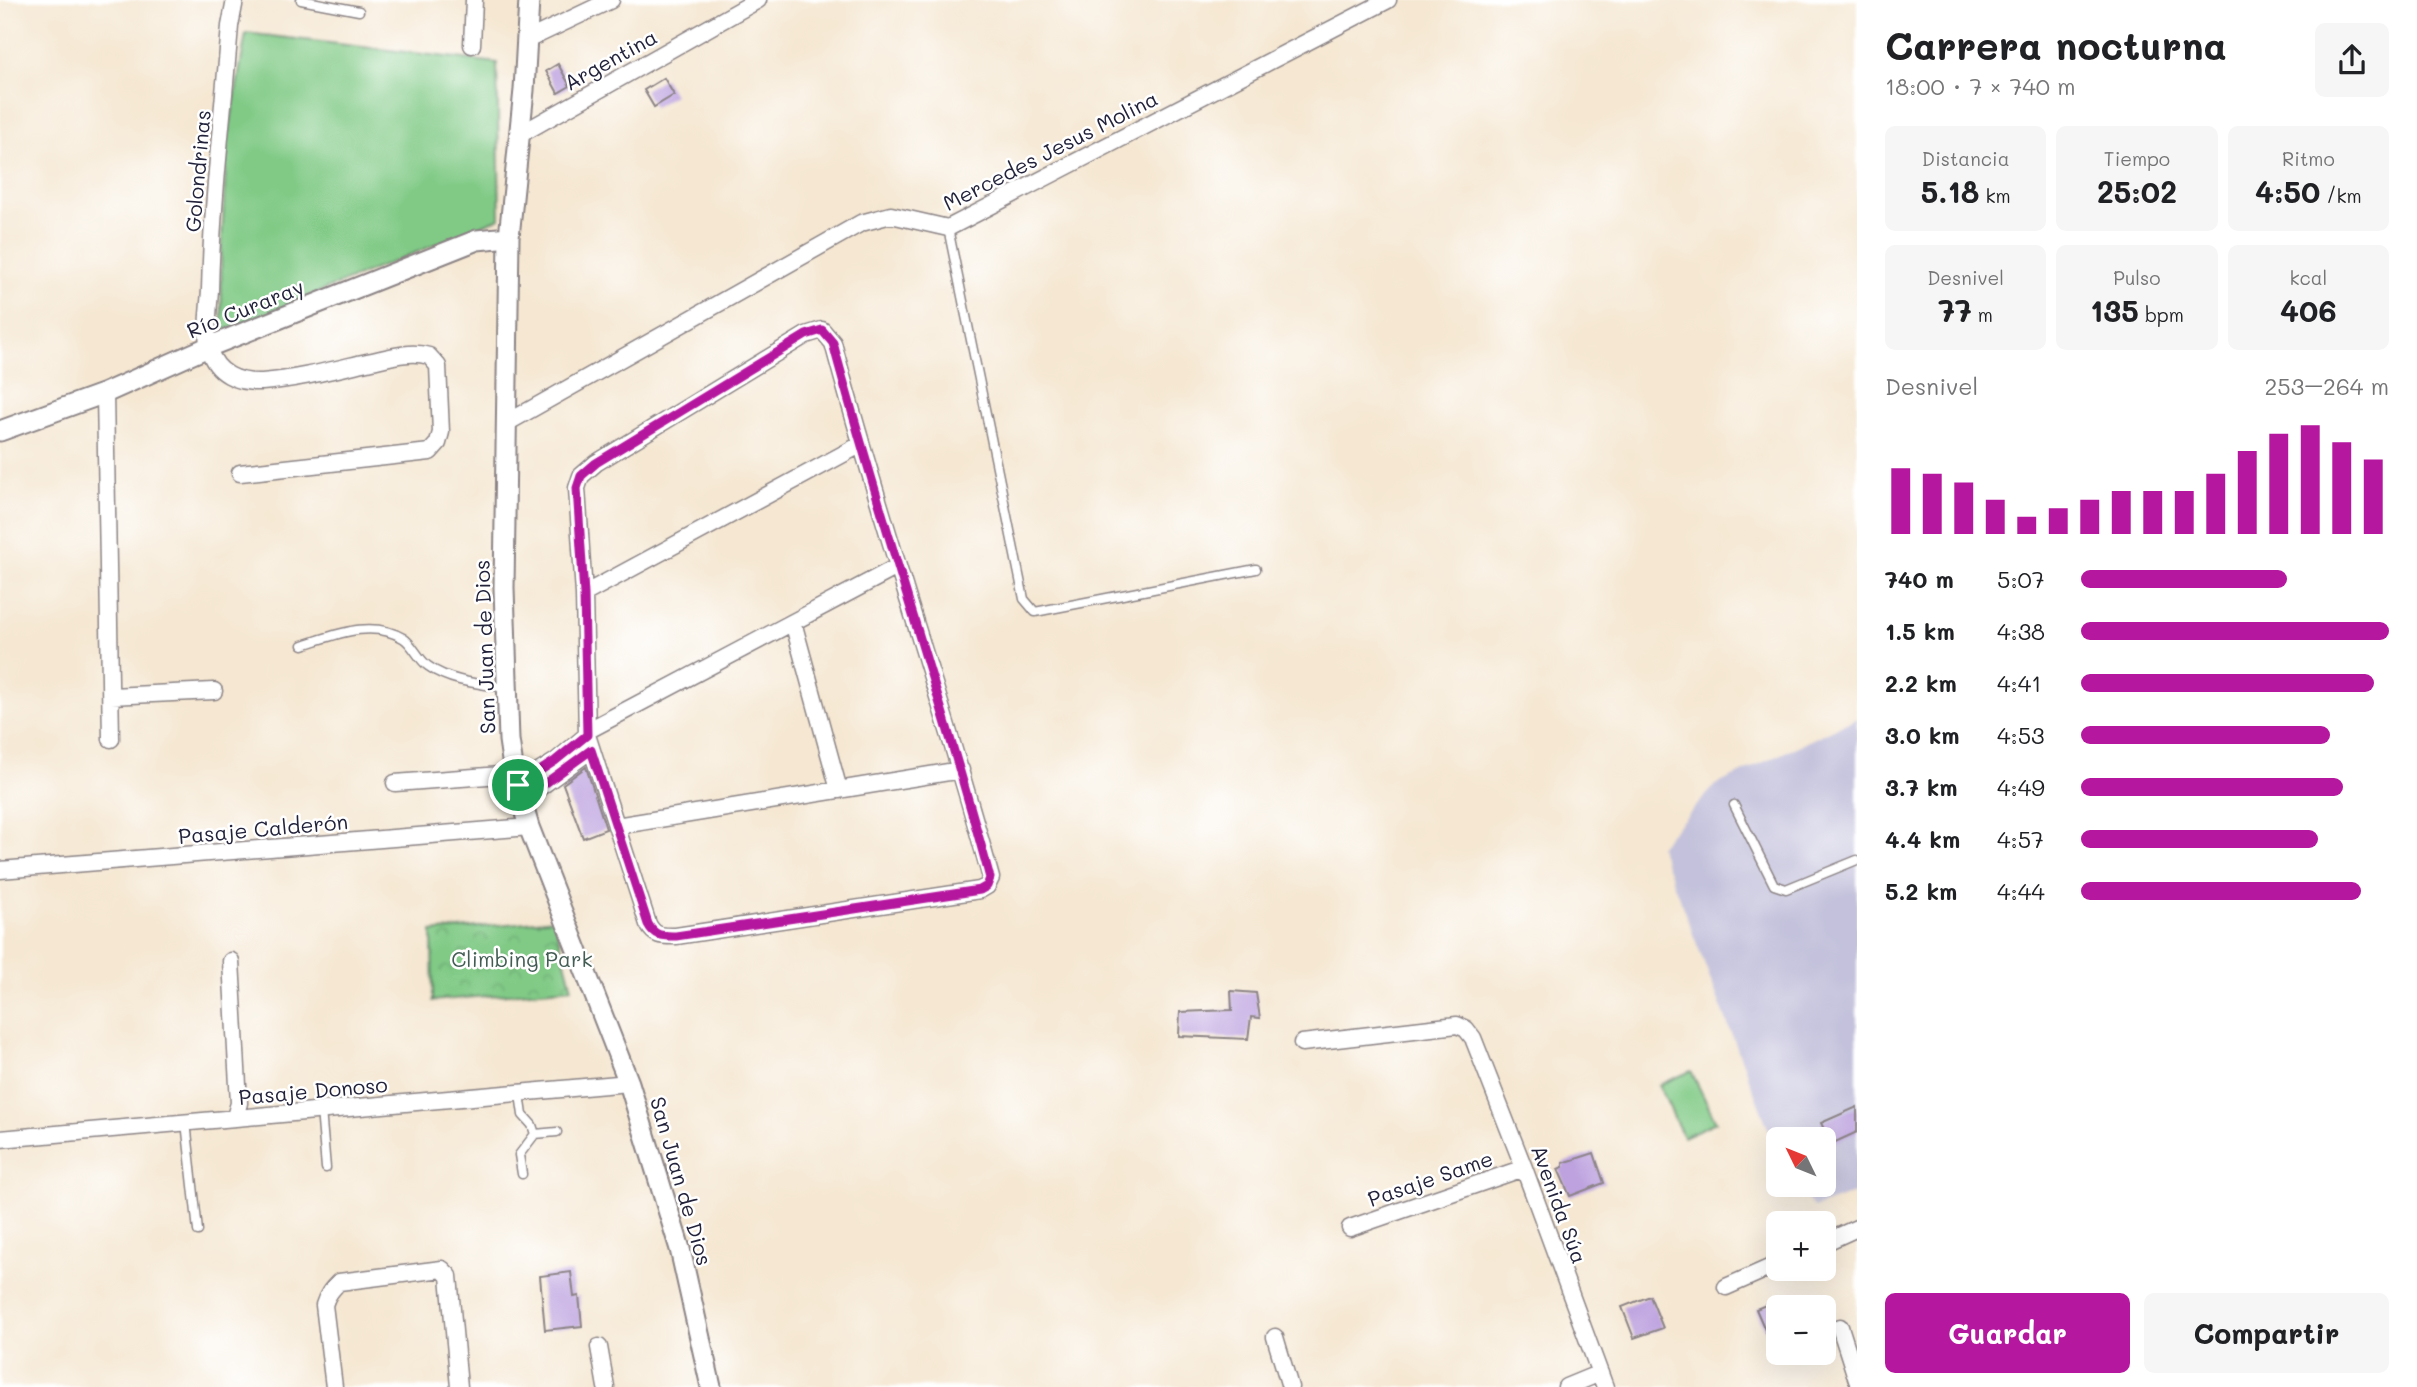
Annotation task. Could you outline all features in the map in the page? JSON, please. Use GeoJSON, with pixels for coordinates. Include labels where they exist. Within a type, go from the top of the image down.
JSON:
{"type":"FeatureCollection","features":[{"type":"Feature","properties":{"kind":"street","name":"Golondrinas"},"geometry":{"type":"LineString","coordinates":[[208,347],[210,265],[230,26],[235,0]]}},
{"type":"Feature","properties":{"kind":"street"},"geometry":{"type":"LineString","coordinates":[[472,44],[474,0]]}},
{"type":"Feature","properties":{"kind":"street","name":"San Juan de Dios"},"geometry":{"type":"LineString","coordinates":[[528,0],[527,40],[509,237],[503,588],[509,740],[517,787],[529,827],[629,1083],[680,1249],[711,1387]]}},
{"type":"Feature","properties":{"kind":"street"},"geometry":{"type":"LineString","coordinates":[[527,40],[596,4],[611,0]]}},
{"type":"Feature","properties":{"kind":"street","name":"Argentina"},"geometry":{"type":"LineString","coordinates":[[519,135],[758,0]]}},
{"type":"Feature","properties":{"kind":"street","name":"Mercedes Jesus Molina"},"geometry":{"type":"LineString","coordinates":[[505,424],[861,223],[891,215],[948,228],[1388,0]]}},
{"type":"Feature","properties":{"kind":"street","name":"Río Curaray"},"geometry":{"type":"LineString","coordinates":[[0,431],[105,393],[208,347],[477,240],[509,237]]}},
{"type":"Feature","properties":{"kind":"street"},"geometry":{"type":"LineString","coordinates":[[822,330],[833,343],[860,445],[897,566],[961,771],[990,878],[987,886],[980,890],[676,936],[653,933],[588,739],[584,594],[577,488],[581,476],[596,463],[806,335],[822,330]]}},
{"type":"Feature","properties":{"kind":"street"},"geometry":{"type":"LineString","coordinates":[[208,347],[222,370],[243,382],[295,378],[407,354],[429,356],[438,366],[441,432],[438,443],[430,452],[240,473]]}},
{"type":"Feature","properties":{"kind":"street"},"geometry":{"type":"LineString","coordinates":[[105,393],[111,739]]}},
{"type":"Feature","properties":{"kind":"street"},"geometry":{"type":"LineString","coordinates":[[584,594],[860,445]]}},
{"type":"Feature","properties":{"kind":"street"},"geometry":{"type":"LineString","coordinates":[[395,783],[517,787],[588,739],[897,566]]}},
{"type":"Feature","properties":{"kind":"street"},"geometry":{"type":"LineString","coordinates":[[793,622],[839,790]]}},
{"type":"Feature","properties":{"kind":"street"},"geometry":{"type":"LineString","coordinates":[[110,696],[214,691]]}},
{"type":"Feature","properties":{"kind":"street"},"geometry":{"type":"LineString","coordinates":[[617,826],[961,771]]}},
{"type":"Feature","properties":{"kind":"street","name":"Pasaje Calderón"},"geometry":{"type":"LineString","coordinates":[[0,870],[529,827]]}},
{"type":"Feature","properties":{"kind":"street"},"geometry":{"type":"LineString","coordinates":[[231,961],[239,1103],[235,1117]]}},
{"type":"Feature","properties":{"kind":"street","name":"Avenida Súa"},"geometry":{"type":"LineString","coordinates":[[1302,1043],[1457,1025],[1466,1029],[1473,1038],[1524,1168],[1602,1380]]}},
{"type":"Feature","properties":{"kind":"street","name":"Pasaje Donoso"},"geometry":{"type":"LineString","coordinates":[[0,1139],[629,1083]]}},
{"type":"Feature","properties":{"kind":"street","name":"Pasaje Same"},"geometry":{"type":"LineString","coordinates":[[1350,1228],[1524,1168]]}},
{"type":"Feature","properties":{"kind":"street"},"geometry":{"type":"LineString","coordinates":[[1836,1238],[1857,1228]]}},
{"type":"Feature","properties":{"kind":"street"},"geometry":{"type":"LineString","coordinates":[[334,1387],[324,1305],[333,1288],[339,1282],[442,1269],[449,1276],[459,1387]]}},
{"type":"Feature","properties":{"kind":"street"},"geometry":{"type":"LineString","coordinates":[[1727,1287],[1766,1269]]}},
{"type":"Feature","properties":{"kind":"street"},"geometry":{"type":"LineString","coordinates":[[1840,1327],[1857,1380]]}},
{"type":"Feature","properties":{"kind":"street"},"geometry":{"type":"LineString","coordinates":[[1275,1337],[1290,1387]]}},
{"type":"Feature","properties":{"kind":"street"},"geometry":{"type":"LineString","coordinates":[[599,1346],[606,1387]]}},
{"type":"Feature","properties":{"kind":"street"},"geometry":{"type":"LineString","coordinates":[[1566,1387],[1602,1380]]}},
{"type":"Feature","properties":{"kind":"lane"},"geometry":{"type":"LineString","coordinates":[[301,0],[359,11]]}},
{"type":"Feature","properties":{"kind":"lane"},"geometry":{"type":"LineString","coordinates":[[948,228],[1024,599],[1035,612],[1255,569]]}},
{"type":"Feature","properties":{"kind":"lane"},"geometry":{"type":"LineString","coordinates":[[303,645],[357,628],[386,631],[405,638],[427,665],[444,675],[468,683],[507,688]]}},
{"type":"Feature","properties":{"kind":"lane"},"geometry":{"type":"LineString","coordinates":[[1734,805],[1774,885],[1786,889],[1857,860]]}},
{"type":"Feature","properties":{"kind":"lane"},"geometry":{"type":"LineString","coordinates":[[520,1094],[523,1115],[532,1125],[535,1134]]}},
{"type":"Feature","properties":{"kind":"lane"},"geometry":{"type":"LineString","coordinates":[[321,1110],[326,1168]]}},
{"type":"Feature","properties":{"kind":"lane"},"geometry":{"type":"LineString","coordinates":[[186,1122],[198,1231]]}},
{"type":"Feature","properties":{"kind":"lane"},"geometry":{"type":"LineString","coordinates":[[522,1174],[519,1155],[535,1134],[556,1132]]}},
{"type":"Feature","properties":{"kind":"shaded area"},"geometry":{"type":"Polygon","coordinates":[[[1857,718],[1857,1192],[1814,1208],[1805,1197],[1836,1197],[1836,1127],[1768,1127],[1659,846],[1716,785],[1857,718]]]}},
{"type":"Feature","properties":{"kind":"green space"},"geometry":{"type":"Polygon","coordinates":[[[246,33],[497,63],[500,218],[222,332],[221,257],[227,144],[246,33]]]}},
{"type":"Feature","properties":{"kind":"green space","name":"Climbing Park"},"geometry":{"type":"Polygon","coordinates":[[[554,919],[572,988],[433,1001],[432,932],[554,919]]]}},
{"type":"Feature","properties":{"kind":"green space"},"geometry":{"type":"Polygon","coordinates":[[[1691,1071],[1716,1122],[1683,1137],[1659,1085],[1691,1071]]]}},
{"type":"Feature","properties":{"kind":"building"},"geometry":{"type":"Polygon","coordinates":[[[558,64],[570,86],[558,93],[546,71],[558,64]]]}},
{"type":"Feature","properties":{"kind":"building"},"geometry":{"type":"Polygon","coordinates":[[[664,78],[674,95],[654,107],[644,90],[664,78]]]}},
{"type":"Feature","properties":{"kind":"building"},"geometry":{"type":"Polygon","coordinates":[[[586,767],[606,829],[583,838],[563,784],[586,767]]]}},
{"type":"Feature","properties":{"kind":"building"},"geometry":{"type":"Polygon","coordinates":[[[1231,991],[1256,993],[1260,1018],[1251,1017],[1248,1039],[1179,1036],[1180,1012],[1232,1010],[1231,991]]]}},
{"type":"Feature","properties":{"kind":"building"},"geometry":{"type":"Polygon","coordinates":[[[1857,1107],[1857,1132],[1836,1142],[1836,1127],[1823,1127],[1821,1123],[1857,1107]]]}},
{"type":"Feature","properties":{"kind":"building"},"geometry":{"type":"Polygon","coordinates":[[[1594,1153],[1604,1183],[1570,1196],[1558,1169],[1563,1167],[1563,1163],[1594,1153]]]}},
{"type":"Feature","properties":{"kind":"building"},"geometry":{"type":"Polygon","coordinates":[[[571,1272],[574,1297],[579,1296],[582,1326],[545,1330],[540,1276],[571,1272]]]}},
{"type":"Feature","properties":{"kind":"building"},"geometry":{"type":"Polygon","coordinates":[[[1650,1296],[1663,1328],[1634,1338],[1622,1307],[1650,1296]]]}},
{"type":"Feature","properties":{"kind":"building"},"geometry":{"type":"Polygon","coordinates":[[[1766,1305],[1766,1332],[1756,1309],[1766,1305]]]}},
{"type":"Feature","properties":{"kind":"route"},"geometry":{"type":"LineString","coordinates":[[822,330],[833,343],[860,445],[961,771],[990,878],[987,886],[980,890],[676,936],[660,936],[653,933],[648,924],[591,750],[521,801],[518,785],[555,761],[587,735],[584,594],[577,488],[581,476],[596,463],[806,335],[822,330]]}}]}
